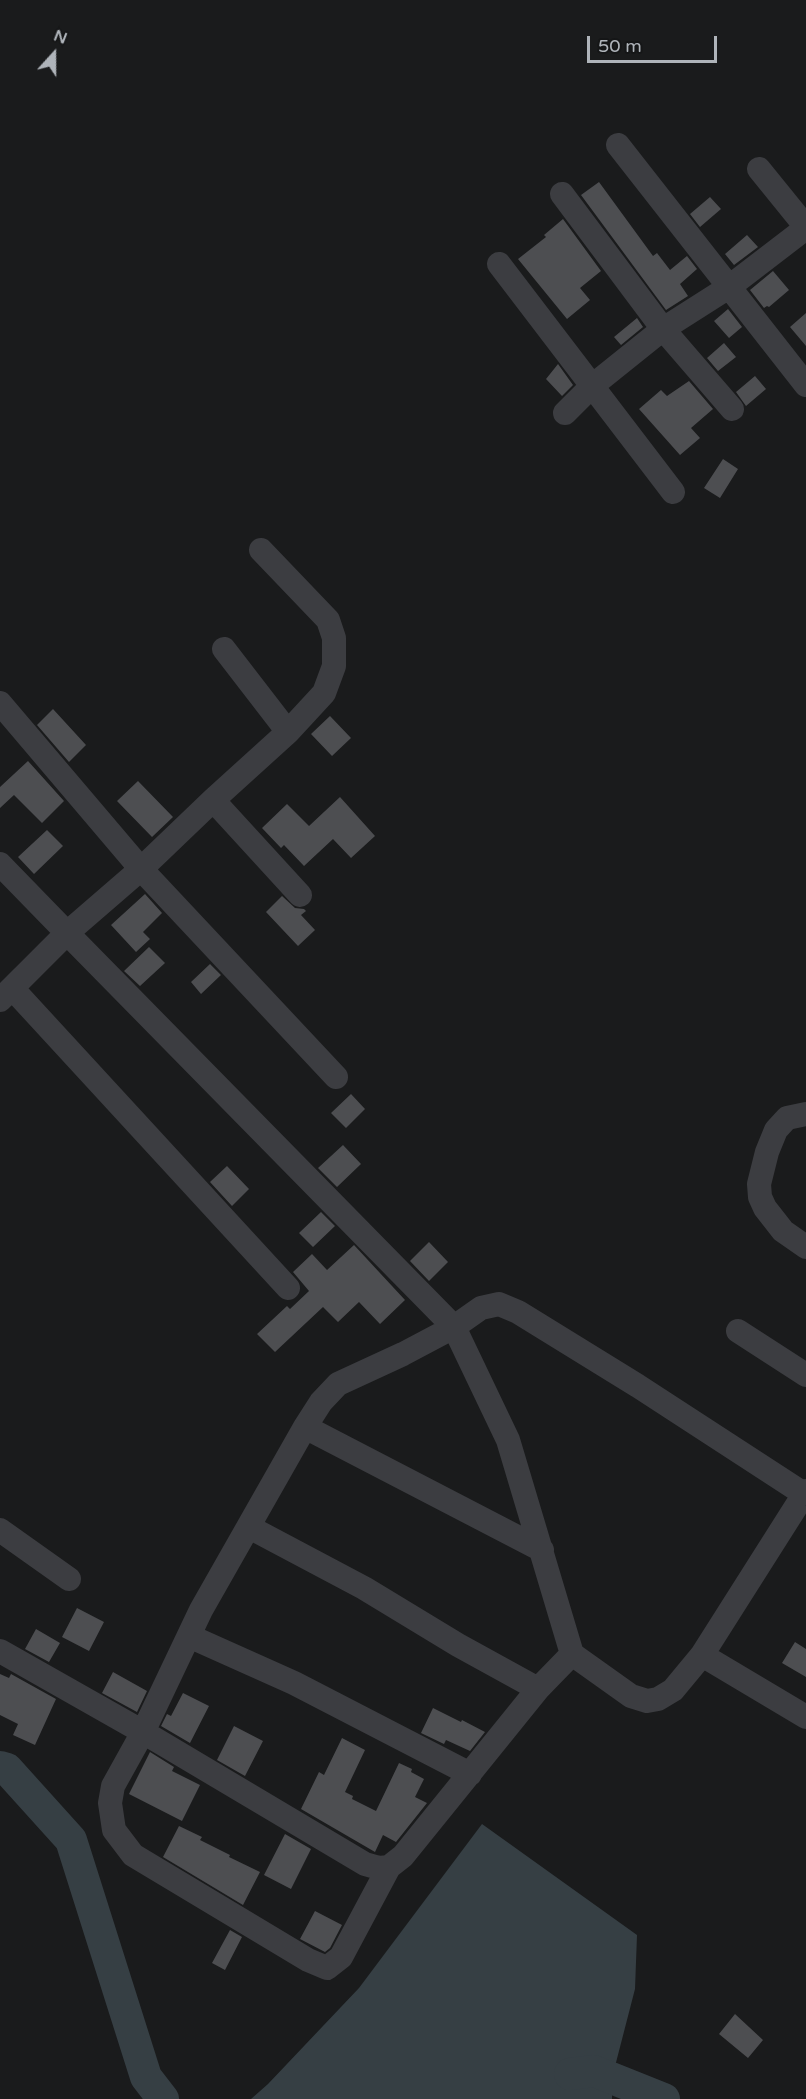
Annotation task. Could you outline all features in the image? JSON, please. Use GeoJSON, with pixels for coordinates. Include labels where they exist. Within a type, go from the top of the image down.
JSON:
{"type":"FeatureCollection","features":[{"type":"Feature","properties":{"kind":"street"},"geometry":{"type":"LineString","coordinates":[[618,145],[806,385]]}},
{"type":"Feature","properties":{"kind":"street"},"geometry":{"type":"LineString","coordinates":[[565,413],[592,386],[663,329],[729,287],[806,227],[759,169]]}},
{"type":"Feature","properties":{"kind":"street"},"geometry":{"type":"LineString","coordinates":[[562,194],[663,329],[732,410]]}},
{"type":"Feature","properties":{"kind":"street"},"geometry":{"type":"LineString","coordinates":[[499,264],[673,492]]}},
{"type":"Feature","properties":{"kind":"street"},"geometry":{"type":"LineString","coordinates":[[261,550],[328,620],[334,638],[334,666],[324,693],[288,732],[141,869],[67,933],[6,994],[288,1288]]}},
{"type":"Feature","properties":{"kind":"street"},"geometry":{"type":"LineString","coordinates":[[224,649],[288,732]]}},
{"type":"Feature","properties":{"kind":"street"},"geometry":{"type":"LineString","coordinates":[[0,703],[141,869],[336,1077]]}},
{"type":"Feature","properties":{"kind":"street"},"geometry":{"type":"LineString","coordinates":[[213,800],[300,895]]}},
{"type":"Feature","properties":{"kind":"street"},"geometry":{"type":"LineString","coordinates":[[0,864],[454,1328],[508,1440],[572,1654],[631,1696],[647,1701],[658,1700],[673,1690],[702,1655],[805,1492],[518,1312],[499,1304],[481,1308],[454,1328],[339,1384],[321,1402],[201,1610],[143,1732],[113,1786],[110,1803],[114,1830],[133,1855],[272,1936],[308,1960],[327,1968],[341,1956],[389,1867],[403,1856],[538,1689],[572,1654]]}},
{"type":"Feature","properties":{"kind":"street"},"geometry":{"type":"LineString","coordinates":[[806,1114],[787,1119],[776,1130],[766,1152],[759,1184],[760,1197],[765,1208],[783,1231],[806,1247]]}},
{"type":"Feature","properties":{"kind":"street"},"geometry":{"type":"LineString","coordinates":[[738,1331],[806,1375]]}},
{"type":"Feature","properties":{"kind":"street"},"geometry":{"type":"LineString","coordinates":[[305,1427],[542,1550]]}},
{"type":"Feature","properties":{"kind":"street"},"geometry":{"type":"LineString","coordinates":[[249,1527],[364,1588],[458,1645],[538,1689]]}},
{"type":"Feature","properties":{"kind":"street"},"geometry":{"type":"LineString","coordinates":[[0,1530],[69,1579]]}},
{"type":"Feature","properties":{"kind":"street"},"geometry":{"type":"LineString","coordinates":[[189,1636],[294,1683],[470,1774]]}},
{"type":"Feature","properties":{"kind":"street"},"geometry":{"type":"LineString","coordinates":[[0,1651],[143,1732],[365,1864],[379,1868],[389,1867]]}},
{"type":"Feature","properties":{"kind":"street"},"geometry":{"type":"LineString","coordinates":[[702,1655],[806,1716]]}},
{"type":"Feature","properties":{"kind":"shaded area"},"geometry":{"type":"Polygon","coordinates":[[[482,1824],[637,1935],[635,1989],[612,2078],[612,2099],[251,2099],[359,1988],[482,1824]]]}},
{"type":"Feature","properties":{"kind":"building"},"geometry":{"type":"Polygon","coordinates":[[[599,182],[653,256],[657,253],[670,270],[687,256],[697,269],[680,284],[688,296],[666,310],[581,195],[599,182]]]}},
{"type":"Feature","properties":{"kind":"building"},"geometry":{"type":"Polygon","coordinates":[[[710,197],[721,209],[700,227],[690,214],[710,197]]]}},
{"type":"Feature","properties":{"kind":"building"},"geometry":{"type":"Polygon","coordinates":[[[563,219],[601,271],[580,288],[590,300],[567,319],[518,259],[546,237],[544,235],[563,219]]]}},
{"type":"Feature","properties":{"kind":"building"},"geometry":{"type":"Polygon","coordinates":[[[747,235],[758,247],[734,265],[725,254],[747,235]]]}},
{"type":"Feature","properties":{"kind":"building"},"geometry":{"type":"Polygon","coordinates":[[[773,271],[789,290],[769,307],[764,308],[750,290],[773,271]]]}},
{"type":"Feature","properties":{"kind":"building"},"geometry":{"type":"Polygon","coordinates":[[[728,309],[742,327],[729,338],[714,321],[728,309]]]}},
{"type":"Feature","properties":{"kind":"building"},"geometry":{"type":"Polygon","coordinates":[[[806,313],[806,346],[790,327],[806,313]]]}},
{"type":"Feature","properties":{"kind":"building"},"geometry":{"type":"Polygon","coordinates":[[[637,318],[643,327],[621,345],[614,337],[637,318]]]}},
{"type":"Feature","properties":{"kind":"building"},"geometry":{"type":"Polygon","coordinates":[[[724,343],[736,357],[718,371],[707,358],[724,343]]]}},
{"type":"Feature","properties":{"kind":"building"},"geometry":{"type":"Polygon","coordinates":[[[558,364],[573,385],[562,396],[546,379],[558,364]]]}},
{"type":"Feature","properties":{"kind":"building"},"geometry":{"type":"Polygon","coordinates":[[[755,376],[766,389],[746,406],[736,392],[755,376]]]}},
{"type":"Feature","properties":{"kind":"building"},"geometry":{"type":"Polygon","coordinates":[[[689,381],[713,409],[691,428],[700,438],[680,455],[639,409],[661,390],[667,396],[689,381]]]}},
{"type":"Feature","properties":{"kind":"building"},"geometry":{"type":"Polygon","coordinates":[[[723,459],[738,469],[720,498],[704,488],[723,459]]]}},
{"type":"Feature","properties":{"kind":"building"},"geometry":{"type":"Polygon","coordinates":[[[53,709],[86,745],[69,762],[37,725],[53,709]]]}},
{"type":"Feature","properties":{"kind":"building"},"geometry":{"type":"Polygon","coordinates":[[[330,716],[351,738],[332,756],[311,734],[330,716]]]}},
{"type":"Feature","properties":{"kind":"building"},"geometry":{"type":"Polygon","coordinates":[[[28,761],[64,801],[42,823],[14,795],[0,808],[0,787],[28,761]]]}},
{"type":"Feature","properties":{"kind":"building"},"geometry":{"type":"Polygon","coordinates":[[[138,781],[173,817],[152,837],[117,801],[138,781]]]}},
{"type":"Feature","properties":{"kind":"building"},"geometry":{"type":"Polygon","coordinates":[[[340,797],[375,836],[351,858],[333,839],[304,866],[284,845],[281,848],[262,828],[287,804],[309,826],[340,797]]]}},
{"type":"Feature","properties":{"kind":"building"},"geometry":{"type":"Polygon","coordinates":[[[47,830],[63,846],[34,874],[18,857],[47,830]]]}},
{"type":"Feature","properties":{"kind":"building"},"geometry":{"type":"Polygon","coordinates":[[[145,894],[162,913],[143,932],[150,939],[136,952],[111,925],[145,894]]]}},
{"type":"Feature","properties":{"kind":"building"},"geometry":{"type":"Polygon","coordinates":[[[282,896],[295,908],[306,911],[301,915],[315,930],[298,946],[266,912],[282,896]]]}},
{"type":"Feature","properties":{"kind":"building"},"geometry":{"type":"Polygon","coordinates":[[[149,947],[165,963],[140,986],[124,971],[149,947]]]}},
{"type":"Feature","properties":{"kind":"building"},"geometry":{"type":"Polygon","coordinates":[[[210,964],[221,975],[201,994],[191,982],[210,964]]]}},
{"type":"Feature","properties":{"kind":"building"},"geometry":{"type":"Polygon","coordinates":[[[351,1094],[365,1109],[346,1128],[331,1113],[351,1094]]]}},
{"type":"Feature","properties":{"kind":"building"},"geometry":{"type":"Polygon","coordinates":[[[343,1145],[361,1164],[337,1187],[318,1168],[343,1145]]]}},
{"type":"Feature","properties":{"kind":"building"},"geometry":{"type":"Polygon","coordinates":[[[227,1166],[249,1189],[232,1206],[210,1182],[227,1166]]]}},
{"type":"Feature","properties":{"kind":"building"},"geometry":{"type":"Polygon","coordinates":[[[321,1212],[335,1226],[313,1247],[299,1233],[321,1212]]]}},
{"type":"Feature","properties":{"kind":"building"},"geometry":{"type":"Polygon","coordinates":[[[429,1242],[448,1262],[429,1281],[410,1261],[429,1242]]]}},
{"type":"Feature","properties":{"kind":"building"},"geometry":{"type":"Polygon","coordinates":[[[354,1245],[405,1300],[380,1324],[359,1302],[338,1322],[323,1307],[275,1352],[257,1334],[287,1306],[290,1309],[309,1291],[293,1272],[312,1254],[327,1270],[354,1245]]]}},
{"type":"Feature","properties":{"kind":"building"},"geometry":{"type":"Polygon","coordinates":[[[77,1608],[104,1622],[89,1651],[62,1637],[77,1608]]]}},
{"type":"Feature","properties":{"kind":"building"},"geometry":{"type":"Polygon","coordinates":[[[36,1629],[60,1643],[49,1662],[25,1649],[36,1629]]]}},
{"type":"Feature","properties":{"kind":"building"},"geometry":{"type":"Polygon","coordinates":[[[795,1642],[806,1649],[806,1677],[782,1663],[795,1642]]]}},
{"type":"Feature","properties":{"kind":"building"},"geometry":{"type":"Polygon","coordinates":[[[113,1672],[147,1691],[137,1712],[102,1693],[113,1672]]]}},
{"type":"Feature","properties":{"kind":"building"},"geometry":{"type":"Polygon","coordinates":[[[0,1674],[9,1678],[11,1674],[56,1699],[35,1745],[13,1735],[18,1724],[0,1715],[0,1674]]]}},
{"type":"Feature","properties":{"kind":"building"},"geometry":{"type":"Polygon","coordinates":[[[183,1693],[209,1706],[190,1743],[161,1726],[167,1714],[171,1716],[183,1693]]]}},
{"type":"Feature","properties":{"kind":"building"},"geometry":{"type":"Polygon","coordinates":[[[433,1708],[485,1732],[470,1751],[446,1740],[444,1744],[421,1733],[433,1708]]]}},
{"type":"Feature","properties":{"kind":"building"},"geometry":{"type":"Polygon","coordinates":[[[234,1726],[263,1741],[245,1776],[217,1760],[234,1726]]]}},
{"type":"Feature","properties":{"kind":"building"},"geometry":{"type":"Polygon","coordinates":[[[342,1738],[365,1750],[345,1792],[353,1796],[352,1799],[376,1811],[399,1763],[412,1769],[411,1772],[424,1779],[415,1797],[427,1803],[396,1842],[383,1835],[375,1852],[301,1809],[319,1772],[324,1775],[342,1738]]]}},
{"type":"Feature","properties":{"kind":"building"},"geometry":{"type":"Polygon","coordinates":[[[150,1752],[174,1767],[172,1771],[200,1785],[182,1821],[129,1794],[150,1752]]]}},
{"type":"Feature","properties":{"kind":"building"},"geometry":{"type":"Polygon","coordinates":[[[179,1826],[202,1837],[200,1840],[230,1855],[229,1857],[260,1872],[243,1905],[163,1857],[179,1826]]]}},
{"type":"Feature","properties":{"kind":"building"},"geometry":{"type":"Polygon","coordinates":[[[285,1834],[311,1849],[291,1889],[264,1875],[285,1834]]]}},
{"type":"Feature","properties":{"kind":"building"},"geometry":{"type":"Polygon","coordinates":[[[315,1911],[342,1925],[330,1948],[325,1952],[300,1939],[315,1911]]]}},
{"type":"Feature","properties":{"kind":"building"},"geometry":{"type":"Polygon","coordinates":[[[230,1930],[242,1937],[225,1970],[212,1963],[230,1930]]]}},
{"type":"Feature","properties":{"kind":"building"},"geometry":{"type":"Polygon","coordinates":[[[735,2014],[763,2040],[748,2058],[719,2034],[735,2014]]]}},
{"type":"Feature","properties":{"kind":"waterway"},"geometry":{"type":"LineString","coordinates":[[0,1767],[7,1769],[71,1840],[146,2077],[163,2099]]}},
{"type":"Feature","properties":{"kind":"waterway"},"geometry":{"type":"LineString","coordinates":[[570,2074],[594,2071],[664,2099]]}}]}
